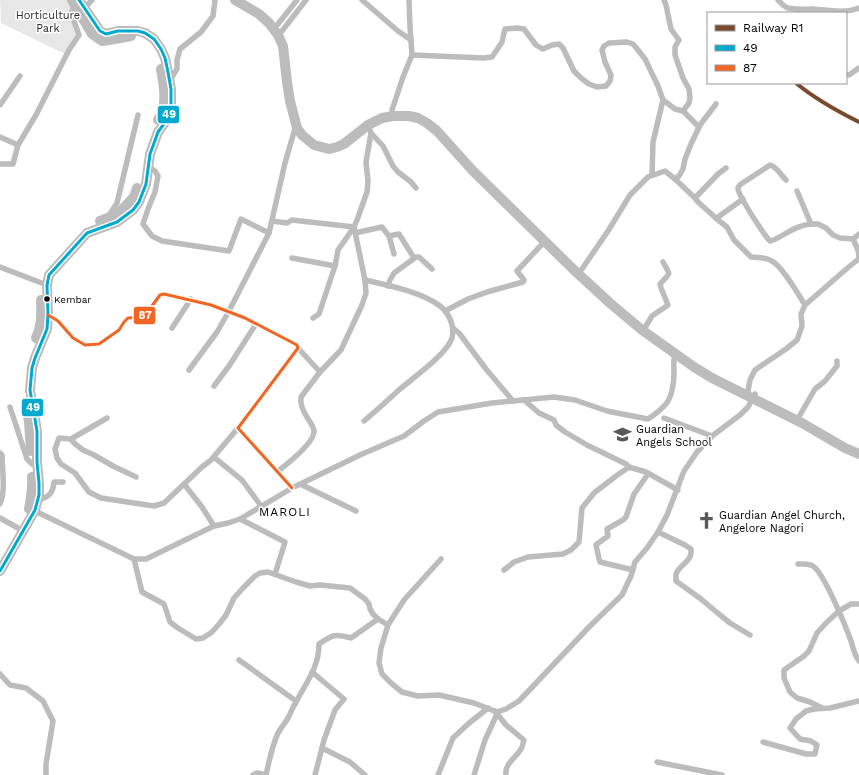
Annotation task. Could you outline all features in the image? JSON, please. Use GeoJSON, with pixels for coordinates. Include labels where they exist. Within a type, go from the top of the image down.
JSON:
{"type":"FeatureCollection","features":[{"type":"Feature","properties":{"kind":"highway"},"geometry":{"type":"LineString","coordinates":[[235,0],[259,14],[269,23],[278,35],[283,46],[287,82],[293,100],[306,132],[316,140],[329,143],[335,142],[365,120],[380,113],[392,110],[410,110],[430,118],[437,123],[475,166],[611,297],[646,326],[712,373],[752,394],[845,448],[859,454]]}},
{"type":"Feature","properties":{"kind":"highway"},"geometry":{"type":"LineString","coordinates":[[246,0],[262,9],[273,19],[280,27],[288,45],[296,124],[302,135],[307,140],[314,145],[329,149],[344,144],[370,129],[382,118],[401,115],[418,118],[427,123],[437,131],[473,171],[545,242],[611,304],[642,330],[712,378],[800,415],[859,449]]}},
{"type":"Feature","properties":{"kind":"highway"},"geometry":{"type":"LineString","coordinates":[[0,571],[39,495],[37,431],[30,390],[32,368],[47,329],[48,315],[44,284],[51,272],[87,233],[117,222],[133,210],[139,202],[146,184],[150,154],[158,132],[166,121],[171,108],[172,89],[170,80],[161,49],[154,39],[138,30],[106,34],[100,31],[77,3]]}},
{"type":"Feature","properties":{"kind":"highway"},"geometry":{"type":"LineString","coordinates":[[34,507],[31,500],[33,483],[32,464],[29,422],[24,394],[24,380],[33,345],[40,330],[45,272],[54,259],[89,225],[118,214],[134,197],[142,176],[144,154],[156,123],[163,113],[164,103],[163,80],[159,58],[150,44],[143,38],[136,36],[127,36],[115,40],[102,41],[92,34],[77,3]]}},
{"type":"Feature","properties":{"kind":"highway"},"geometry":{"type":"LineString","coordinates":[[0,559],[18,528],[34,507]]}},
{"type":"Feature","properties":{"kind":"street"},"geometry":{"type":"LineString","coordinates":[[0,164],[13,164],[18,145],[79,35],[72,17],[72,13],[77,3],[92,0]]}},
{"type":"Feature","properties":{"kind":"street"},"geometry":{"type":"LineString","coordinates":[[170,80],[177,69],[176,60],[180,49],[200,32],[213,16],[215,0]]}},
{"type":"Feature","properties":{"kind":"street"},"geometry":{"type":"LineString","coordinates":[[280,27],[297,0]]}},
{"type":"Feature","properties":{"kind":"street"},"geometry":{"type":"LineString","coordinates":[[280,27],[306,0]]}},
{"type":"Feature","properties":{"kind":"street"},"geometry":{"type":"LineString","coordinates":[[362,0],[398,31],[411,40]]}},
{"type":"Feature","properties":{"kind":"street"},"geometry":{"type":"LineString","coordinates":[[392,110],[412,55],[409,0]]}},
{"type":"Feature","properties":{"kind":"street"},"geometry":{"type":"LineString","coordinates":[[664,0],[671,29],[679,40],[675,48],[675,55],[683,78],[690,89],[689,103],[683,111]]}},
{"type":"Feature","properties":{"kind":"street"},"geometry":{"type":"LineString","coordinates":[[779,2],[786,7],[791,8],[836,12],[846,12],[859,8]]}},
{"type":"Feature","properties":{"kind":"street"},"geometry":{"type":"LineString","coordinates":[[779,2],[786,12]]}},
{"type":"Feature","properties":{"kind":"street"},"geometry":{"type":"LineString","coordinates":[[412,55],[492,57],[502,42],[505,29],[524,29],[536,45],[543,49],[559,44],[563,48],[574,71],[589,84],[597,87],[606,86],[610,81],[611,75],[605,62],[602,50],[604,46],[609,43],[627,42],[633,44],[645,59],[663,100],[653,142],[652,175]]}},
{"type":"Feature","properties":{"kind":"street"},"geometry":{"type":"LineString","coordinates":[[847,74],[849,75],[859,68]]}},
{"type":"Feature","properties":{"kind":"street"},"geometry":{"type":"LineString","coordinates":[[0,105],[20,76]]}},
{"type":"Feature","properties":{"kind":"street"},"geometry":{"type":"LineString","coordinates":[[663,100],[675,108],[683,111],[699,126]]}},
{"type":"Feature","properties":{"kind":"street"},"geometry":{"type":"LineString","coordinates":[[675,179],[679,176],[683,169],[689,149],[699,126],[716,104]]}},
{"type":"Feature","properties":{"kind":"street"},"geometry":{"type":"LineString","coordinates":[[108,218],[117,203],[138,115]]}},
{"type":"Feature","properties":{"kind":"street"},"geometry":{"type":"LineString","coordinates":[[189,370],[217,332],[269,233],[285,163],[296,124]]}},
{"type":"Feature","properties":{"kind":"street"},"geometry":{"type":"LineString","coordinates":[[370,129],[384,146],[393,166],[416,188]]}},
{"type":"Feature","properties":{"kind":"street"},"geometry":{"type":"LineString","coordinates":[[314,318],[318,314],[335,266],[338,250],[354,230],[367,192],[368,181],[366,162],[370,129]]}},
{"type":"Feature","properties":{"kind":"street"},"geometry":{"type":"LineString","coordinates":[[0,137],[18,145]]}},
{"type":"Feature","properties":{"kind":"street"},"geometry":{"type":"LineString","coordinates":[[786,180],[775,167],[770,165],[738,186],[743,199],[766,237],[770,240],[774,240],[805,225],[811,224],[818,224],[826,228],[833,236],[840,238],[853,239],[859,234]]}},
{"type":"Feature","properties":{"kind":"street"},"geometry":{"type":"LineString","coordinates":[[149,168],[155,171],[158,176],[156,192],[143,224],[152,236],[162,241],[229,251],[241,219],[269,233]]}},
{"type":"Feature","properties":{"kind":"street"},"geometry":{"type":"LineString","coordinates":[[695,198],[718,174],[726,168]]}},
{"type":"Feature","properties":{"kind":"street"},"geometry":{"type":"LineString","coordinates":[[582,269],[608,231],[630,194],[648,177],[665,171],[727,227],[734,240],[751,257],[770,259],[778,266],[791,283],[805,306]]}},
{"type":"Feature","properties":{"kind":"street"},"geometry":{"type":"LineString","coordinates":[[797,191],[811,224]]}},
{"type":"Feature","properties":{"kind":"street"},"geometry":{"type":"LineString","coordinates":[[717,219],[743,199]]}},
{"type":"Feature","properties":{"kind":"street"},"geometry":{"type":"LineString","coordinates":[[272,221],[287,224],[292,220],[354,230],[382,227],[389,236],[394,254]]}},
{"type":"Feature","properties":{"kind":"street"},"geometry":{"type":"LineString","coordinates":[[277,472],[304,448],[314,436],[314,429],[304,412],[300,401],[301,397],[320,372],[341,350],[366,293],[365,280],[354,230]]}},
{"type":"Feature","properties":{"kind":"street"},"geometry":{"type":"LineString","coordinates":[[389,236],[399,234],[414,258]]}},
{"type":"Feature","properties":{"kind":"street"},"geometry":{"type":"LineString","coordinates":[[496,712],[506,709],[519,701],[622,594],[631,576],[635,562],[658,532],[678,490],[684,471],[697,452],[712,436],[748,408],[752,394],[750,380],[755,370],[797,340],[802,326],[800,314],[805,306],[859,258],[858,250],[853,239]]}},
{"type":"Feature","properties":{"kind":"street"},"geometry":{"type":"LineString","coordinates":[[445,311],[487,292],[523,282],[524,280],[517,271],[545,242]]}},
{"type":"Feature","properties":{"kind":"street"},"geometry":{"type":"LineString","coordinates":[[388,286],[394,273],[418,256],[432,269]]}},
{"type":"Feature","properties":{"kind":"street"},"geometry":{"type":"LineString","coordinates":[[292,258],[335,266]]}},
{"type":"Feature","properties":{"kind":"street"},"geometry":{"type":"LineString","coordinates":[[646,326],[652,316],[668,305],[660,284],[669,275],[663,262]]}},
{"type":"Feature","properties":{"kind":"street"},"geometry":{"type":"LineString","coordinates":[[0,267],[44,284]]}},
{"type":"Feature","properties":{"kind":"street"},"geometry":{"type":"LineString","coordinates":[[364,422],[438,357],[451,340],[453,328],[452,323],[440,305],[408,291],[365,280]]}},
{"type":"Feature","properties":{"kind":"street"},"geometry":{"type":"LineString","coordinates":[[48,315],[58,321],[73,338],[85,345],[99,344],[119,330],[128,318],[143,316],[146,314],[160,295],[164,294],[190,299],[229,311],[297,345],[320,372]]}},
{"type":"Feature","properties":{"kind":"street"},"geometry":{"type":"LineString","coordinates":[[172,328],[190,299]]}},
{"type":"Feature","properties":{"kind":"street"},"geometry":{"type":"LineString","coordinates":[[214,386],[229,366],[256,324]]}},
{"type":"Feature","properties":{"kind":"street"},"geometry":{"type":"LineString","coordinates":[[453,328],[459,333],[486,369],[513,401]]}},
{"type":"Feature","properties":{"kind":"street"},"geometry":{"type":"LineString","coordinates":[[106,418],[71,439],[59,438],[55,449],[57,458],[61,464],[75,473],[89,492],[101,498],[154,506],[164,503],[214,457],[238,428],[298,348]]}},
{"type":"Feature","properties":{"kind":"street"},"geometry":{"type":"LineString","coordinates":[[63,482],[54,482],[53,489],[48,497],[34,507],[134,559],[146,559],[214,526],[240,519],[292,488],[360,455],[404,436],[438,412],[492,403],[554,397],[575,400],[607,411],[648,419],[666,404],[671,394],[675,354]]}},
{"type":"Feature","properties":{"kind":"street"},"geometry":{"type":"LineString","coordinates":[[800,415],[815,389],[825,381],[837,366],[837,361]]}},
{"type":"Feature","properties":{"kind":"street"},"geometry":{"type":"LineString","coordinates":[[524,400],[539,413],[554,420],[556,425],[565,432],[587,445],[626,464],[629,468],[646,472],[678,490]]}},
{"type":"Feature","properties":{"kind":"street"},"geometry":{"type":"LineString","coordinates":[[10,407],[27,459],[32,464]]}},
{"type":"Feature","properties":{"kind":"street"},"geometry":{"type":"LineString","coordinates":[[664,418],[712,436]]}},
{"type":"Feature","properties":{"kind":"street"},"geometry":{"type":"LineString","coordinates":[[238,428],[292,488]]}},
{"type":"Feature","properties":{"kind":"street"},"geometry":{"type":"LineString","coordinates":[[71,439],[83,450],[136,477]]}},
{"type":"Feature","properties":{"kind":"street"},"geometry":{"type":"LineString","coordinates":[[0,453],[2,455],[1,478],[4,489],[0,504]]}},
{"type":"Feature","properties":{"kind":"street"},"geometry":{"type":"LineString","coordinates":[[214,457],[242,480],[261,506]]}},
{"type":"Feature","properties":{"kind":"street"},"geometry":{"type":"LineString","coordinates":[[504,570],[514,562],[528,556],[562,554],[571,550],[579,542],[582,508],[594,493],[629,468]]}},
{"type":"Feature","properties":{"kind":"street"},"geometry":{"type":"LineString","coordinates":[[633,570],[600,562],[596,546],[608,536],[607,529],[626,517],[634,494],[646,477]]}},
{"type":"Feature","properties":{"kind":"street"},"geometry":{"type":"LineString","coordinates":[[184,484],[202,507],[214,526]]}},
{"type":"Feature","properties":{"kind":"street"},"geometry":{"type":"LineString","coordinates":[[300,484],[356,511]]}},
{"type":"Feature","properties":{"kind":"street"},"geometry":{"type":"LineString","coordinates":[[0,518],[18,528]]}},
{"type":"Feature","properties":{"kind":"street"},"geometry":{"type":"LineString","coordinates":[[240,519],[285,542],[275,574]]}},
{"type":"Feature","properties":{"kind":"street"},"geometry":{"type":"LineString","coordinates":[[658,532],[691,549],[692,554],[676,574],[676,581],[730,623],[750,635]]}},
{"type":"Feature","properties":{"kind":"street"},"geometry":{"type":"LineString","coordinates":[[134,559],[142,592],[164,604],[170,622],[196,639],[203,638],[212,632],[226,615],[234,598],[242,588],[255,576],[260,573],[268,572],[310,586],[320,585],[350,588],[365,599],[369,604],[370,609],[378,619],[388,625]]}},
{"type":"Feature","properties":{"kind":"street"},"geometry":{"type":"LineString","coordinates":[[441,559],[404,600],[388,625],[381,648],[379,663],[382,674],[402,692],[418,696],[439,695],[459,699],[496,712],[506,725],[524,740],[522,746],[507,766],[505,772],[506,775]]}},
{"type":"Feature","properties":{"kind":"street"},"geometry":{"type":"LineString","coordinates":[[798,564],[812,565],[819,571],[839,611],[856,658],[859,660]]}},
{"type":"Feature","properties":{"kind":"street"},"geometry":{"type":"LineString","coordinates":[[822,708],[797,698],[790,692],[784,678],[784,670],[809,651],[817,633],[839,611],[851,604],[859,604]]}},
{"type":"Feature","properties":{"kind":"street"},"geometry":{"type":"LineString","coordinates":[[254,775],[257,773],[266,775],[270,755],[278,732],[288,718],[316,665],[319,644],[333,635],[342,635],[351,638],[378,619]]}},
{"type":"Feature","properties":{"kind":"street"},"geometry":{"type":"LineString","coordinates":[[239,660],[296,701]]}},
{"type":"Feature","properties":{"kind":"street"},"geometry":{"type":"LineString","coordinates":[[312,672],[344,699],[335,710],[322,748],[315,775]]}},
{"type":"Feature","properties":{"kind":"street"},"geometry":{"type":"LineString","coordinates":[[0,674],[10,685],[26,688],[43,701],[53,721],[46,764],[46,775]]}},
{"type":"Feature","properties":{"kind":"street"},"geometry":{"type":"LineString","coordinates":[[763,742],[806,754],[816,754],[817,745],[811,741],[800,739],[790,728],[796,719],[806,711],[830,708],[859,701]]}},
{"type":"Feature","properties":{"kind":"street"},"geometry":{"type":"LineString","coordinates":[[438,775],[453,738],[488,708]]}},
{"type":"Feature","properties":{"kind":"street"},"geometry":{"type":"LineString","coordinates":[[474,775],[496,712]]}},
{"type":"Feature","properties":{"kind":"street"},"geometry":{"type":"LineString","coordinates":[[322,748],[350,762],[365,775]]}},
{"type":"Feature","properties":{"kind":"street"},"geometry":{"type":"LineString","coordinates":[[657,762],[722,775]]}},
{"type":"Feature","properties":{"kind":"green space","name":"Horticulture Park"},"geometry":{"type":"Polygon","coordinates":[[[0,0],[69,0],[72,6],[69,14],[76,35],[65,54],[1,23],[0,0]]]}},
{"type":"Feature","properties":{"kind":"rail line","name":"R1"},"geometry":{"type":"LineString","coordinates":[[797,84],[826,104],[859,122]]}},
{"type":"Feature","properties":{"kind":"transit line","name":"49"},"geometry":{"type":"LineString","coordinates":[[0,571],[35,510],[39,495],[37,431],[30,390],[32,368],[47,329],[47,285],[49,275],[87,233],[117,222],[133,210],[139,202],[146,184],[150,154],[158,132],[166,121],[171,109],[171,89],[165,58],[154,39],[145,33],[138,31],[118,31],[106,34],[100,31],[79,0]]}},
{"type":"Feature","properties":{"kind":"transit line","name":"87"},"geometry":{"type":"LineString","coordinates":[[48,315],[58,321],[73,338],[85,345],[99,344],[119,330],[128,318],[143,317],[160,295],[164,294],[211,305],[245,318],[297,345],[298,348],[238,428],[292,488]]}},
{"type":"Feature","properties":{"kind":"place","name":"Kembar"},"geometry":{"type":"Point","coordinates":[47,299]}},
{"type":"Feature","properties":{"kind":"place","name":"Guardian Angels School"},"geometry":{"type":"Point","coordinates":[623,435]}},
{"type":"Feature","properties":{"kind":"place","name":"Guardian Angel Church, Angelore Nagori"},"geometry":{"type":"Point","coordinates":[706,521]}},
{"type":"Feature","properties":{"kind":"district","name":"MAROLI"},"geometry":{"type":"Point","coordinates":[285,512]}}]}
